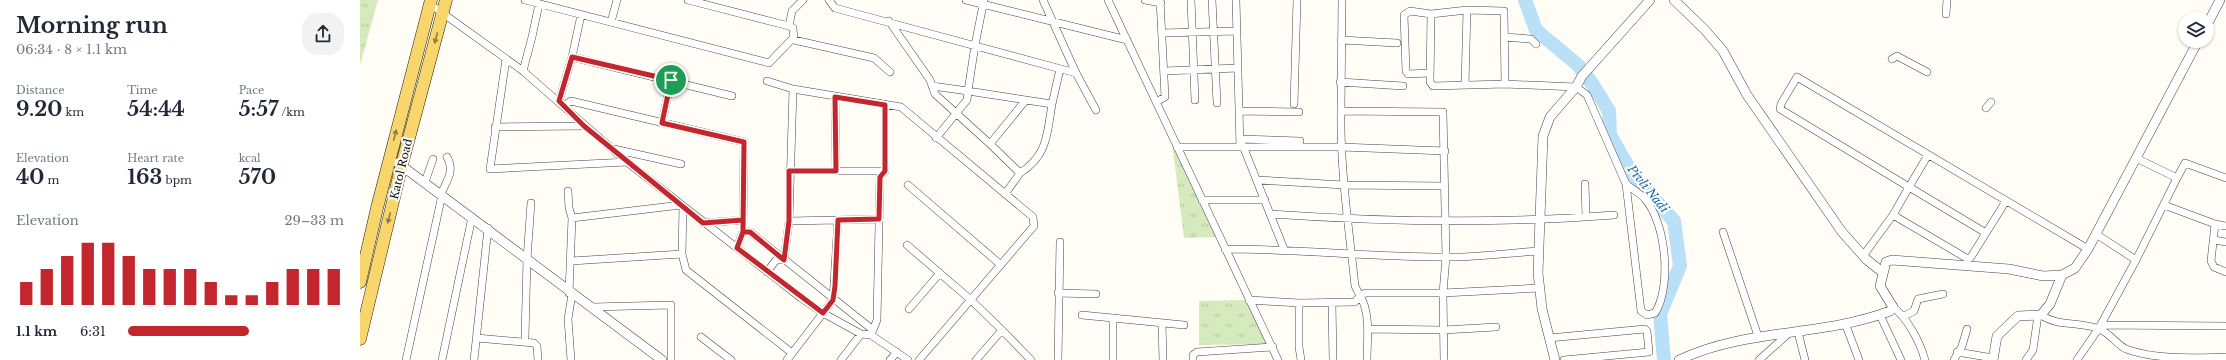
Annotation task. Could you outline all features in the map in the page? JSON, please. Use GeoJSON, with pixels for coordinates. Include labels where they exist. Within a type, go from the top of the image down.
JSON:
{"type":"FeatureCollection","features":[{"type":"Feature","properties":{"kind":"main road","name":"Katol Road"},"geometry":{"type":"LineString","coordinates":[[360,282],[389,159],[431,2]]}},
{"type":"Feature","properties":{"kind":"main road","name":"Katol Road"},"geometry":{"type":"LineString","coordinates":[[360,339],[402,164],[444,6]]}},
{"type":"Feature","properties":{"kind":"street"},"geometry":{"type":"LineString","coordinates":[[525,0],[769,63],[793,38],[793,28],[789,26],[688,0]]}},
{"type":"Feature","properties":{"kind":"street"},"geometry":{"type":"LineString","coordinates":[[611,22],[617,0]]}},
{"type":"Feature","properties":{"kind":"street"},"geometry":{"type":"LineString","coordinates":[[789,26],[792,11],[803,0]]}},
{"type":"Feature","properties":{"kind":"street"},"geometry":{"type":"LineString","coordinates":[[828,0],[835,8],[1076,73]]}},
{"type":"Feature","properties":{"kind":"street"},"geometry":{"type":"LineString","coordinates":[[966,0],[984,2],[1053,22],[1127,40]]}},
{"type":"Feature","properties":{"kind":"street"},"geometry":{"type":"LineString","coordinates":[[1043,0],[1076,73],[1096,110]]}},
{"type":"Feature","properties":{"kind":"street"},"geometry":{"type":"LineString","coordinates":[[1108,0],[1278,360]]}},
{"type":"Feature","properties":{"kind":"street"},"geometry":{"type":"LineString","coordinates":[[1145,0],[1160,2],[1165,97],[1156,102]]}},
{"type":"Feature","properties":{"kind":"street"},"geometry":{"type":"LineString","coordinates":[[1191,0],[1195,100]]}},
{"type":"Feature","properties":{"kind":"street"},"geometry":{"type":"LineString","coordinates":[[1212,0],[1217,103]]}},
{"type":"Feature","properties":{"kind":"street"},"geometry":{"type":"LineString","coordinates":[[1236,0],[1241,144],[1284,249]]}},
{"type":"Feature","properties":{"kind":"street"},"geometry":{"type":"LineString","coordinates":[[1294,104],[1297,0]]}},
{"type":"Feature","properties":{"kind":"street"},"geometry":{"type":"LineString","coordinates":[[1342,0],[1340,82],[1341,147],[1355,286],[1365,303],[1368,330],[1367,360]]}},
{"type":"Feature","properties":{"kind":"street"},"geometry":{"type":"LineString","coordinates":[[1555,360],[1542,309],[1539,288],[1538,251],[1541,220],[1543,136],[1550,117],[1576,87],[1582,76],[1650,0]]}},
{"type":"Feature","properties":{"kind":"street"},"geometry":{"type":"LineString","coordinates":[[1674,0],[1705,30],[1723,51],[1747,95],[1842,232],[1863,256],[1882,272]]}},
{"type":"Feature","properties":{"kind":"street"},"geometry":{"type":"LineString","coordinates":[[1946,14],[1947,0]]}},
{"type":"Feature","properties":{"kind":"street"},"geometry":{"type":"LineString","coordinates":[[2214,12],[2220,0]]}},
{"type":"Feature","properties":{"kind":"street"},"geometry":{"type":"LineString","coordinates":[[431,2],[444,6],[506,59],[523,71],[561,103],[584,126],[627,162],[767,272],[823,313],[861,334],[872,332]]}},
{"type":"Feature","properties":{"kind":"street"},"geometry":{"type":"LineString","coordinates":[[936,138],[957,115],[967,100],[975,45],[984,2]]}},
{"type":"Feature","properties":{"kind":"street"},"geometry":{"type":"LineString","coordinates":[[523,71],[539,4]]}},
{"type":"Feature","properties":{"kind":"street"},"geometry":{"type":"LineString","coordinates":[[1465,85],[1467,10]]}},
{"type":"Feature","properties":{"kind":"street"},"geometry":{"type":"LineString","coordinates":[[1430,73],[1408,74],[1406,71],[1404,15],[1410,11],[1431,14],[1467,10],[1504,11],[1505,84]]}},
{"type":"Feature","properties":{"kind":"street"},"geometry":{"type":"LineString","coordinates":[[1431,14],[1430,82],[1433,86],[1505,84],[1576,87],[1587,95],[1626,184],[1641,311],[1647,315],[1655,313],[1660,305],[1664,280],[1664,255],[1654,214],[1645,199],[1626,184]]}},
{"type":"Feature","properties":{"kind":"street"},"geometry":{"type":"LineString","coordinates":[[561,103],[581,15]]}},
{"type":"Feature","properties":{"kind":"street"},"geometry":{"type":"LineString","coordinates":[[890,22],[930,80],[935,94],[1020,173]]}},
{"type":"Feature","properties":{"kind":"street"},"geometry":{"type":"LineString","coordinates":[[1162,33],[1237,31]]}},
{"type":"Feature","properties":{"kind":"street"},"geometry":{"type":"LineString","coordinates":[[1504,37],[1531,39],[1536,44]]}},
{"type":"Feature","properties":{"kind":"street"},"geometry":{"type":"LineString","coordinates":[[793,38],[796,41],[874,58],[890,72]]}},
{"type":"Feature","properties":{"kind":"street"},"geometry":{"type":"LineString","coordinates":[[1341,40],[1397,42]]}},
{"type":"Feature","properties":{"kind":"street"},"geometry":{"type":"LineString","coordinates":[[1926,360],[1922,347],[1904,316],[1893,307],[1880,286],[1882,272],[1886,262],[1892,260],[2009,269],[2043,276],[2062,275],[2074,268],[2088,249],[2194,48]]}},
{"type":"Feature","properties":{"kind":"street"},"geometry":{"type":"LineString","coordinates":[[1892,59],[1898,56],[1927,72]]}},
{"type":"Feature","properties":{"kind":"street"},"geometry":{"type":"LineString","coordinates":[[572,57],[732,96]]}},
{"type":"Feature","properties":{"kind":"street"},"geometry":{"type":"LineString","coordinates":[[506,59],[490,169],[627,162]]}},
{"type":"Feature","properties":{"kind":"street"},"geometry":{"type":"LineString","coordinates":[[1164,71],[1238,68]]}},
{"type":"Feature","properties":{"kind":"street"},"geometry":{"type":"LineString","coordinates":[[1005,194],[1020,173],[1034,162],[1041,153],[1060,69]]}},
{"type":"Feature","properties":{"kind":"street"},"geometry":{"type":"LineString","coordinates":[[1986,233],[1780,109],[1797,77],[2088,249]]}},
{"type":"Feature","properties":{"kind":"street"},"geometry":{"type":"LineString","coordinates":[[662,123],[671,80]]}},
{"type":"Feature","properties":{"kind":"street"},"geometry":{"type":"LineString","coordinates":[[767,81],[793,89],[892,106],[936,138],[1033,217],[1035,222],[1034,226],[919,360]]}},
{"type":"Feature","properties":{"kind":"street"},"geometry":{"type":"LineString","coordinates":[[1340,82],[1404,86]]}},
{"type":"Feature","properties":{"kind":"street"},"geometry":{"type":"LineString","coordinates":[[932,86],[1052,104]]}},
{"type":"Feature","properties":{"kind":"street"},"geometry":{"type":"LineString","coordinates":[[784,260],[789,221],[789,171],[793,89]]}},
{"type":"Feature","properties":{"kind":"street"},"geometry":{"type":"LineString","coordinates":[[835,97],[836,171]]}},
{"type":"Feature","properties":{"kind":"street"},"geometry":{"type":"LineString","coordinates":[[561,103],[572,101],[744,142],[743,232],[737,248]]}},
{"type":"Feature","properties":{"kind":"street"},"geometry":{"type":"LineString","coordinates":[[990,144],[1025,101]]}},
{"type":"Feature","properties":{"kind":"street"},"geometry":{"type":"LineString","coordinates":[[872,332],[877,320],[880,177],[885,171],[892,106]]}},
{"type":"Feature","properties":{"kind":"street"},"geometry":{"type":"LineString","coordinates":[[1239,111],[1299,112]]}},
{"type":"Feature","properties":{"kind":"street"},"geometry":{"type":"LineString","coordinates":[[1341,111],[1443,112],[1445,151],[1444,221],[1446,257],[1443,293],[1444,360]]}},
{"type":"Feature","properties":{"kind":"street"},"geometry":{"type":"LineString","coordinates":[[495,127],[584,126]]}},
{"type":"Feature","properties":{"kind":"street"},"geometry":{"type":"LineString","coordinates":[[1177,147],[1300,141]]}},
{"type":"Feature","properties":{"kind":"street"},"geometry":{"type":"LineString","coordinates":[[1241,144],[1445,151]]}},
{"type":"Feature","properties":{"kind":"street"},"geometry":{"type":"LineString","coordinates":[[612,149],[681,164]]}},
{"type":"Feature","properties":{"kind":"street"},"geometry":{"type":"LineString","coordinates":[[1863,256],[1893,215],[1928,155]]}},
{"type":"Feature","properties":{"kind":"street"},"geometry":{"type":"LineString","coordinates":[[406,360],[442,193],[451,173],[452,168],[447,157]]}},
{"type":"Feature","properties":{"kind":"street"},"geometry":{"type":"LineString","coordinates":[[2136,158],[2176,178]]}},
{"type":"Feature","properties":{"kind":"street"},"geometry":{"type":"LineString","coordinates":[[389,159],[402,164],[426,181],[570,293],[592,307],[662,360]]}},
{"type":"Feature","properties":{"kind":"street"},"geometry":{"type":"LineString","coordinates":[[426,181],[434,159]]}},
{"type":"Feature","properties":{"kind":"street"},"geometry":{"type":"LineString","coordinates":[[2077,360],[2100,327],[2185,163],[2226,178]]}},
{"type":"Feature","properties":{"kind":"street"},"geometry":{"type":"LineString","coordinates":[[789,171],[885,171]]}},
{"type":"Feature","properties":{"kind":"street"},"geometry":{"type":"LineString","coordinates":[[1257,180],[1344,185],[1444,186]]}},
{"type":"Feature","properties":{"kind":"street"},"geometry":{"type":"LineString","coordinates":[[1585,184],[1586,217]]}},
{"type":"Feature","properties":{"kind":"street"},"geometry":{"type":"LineString","coordinates":[[908,185],[1001,265]]}},
{"type":"Feature","properties":{"kind":"street"},"geometry":{"type":"LineString","coordinates":[[568,191],[569,208],[572,218],[568,319],[571,360]]}},
{"type":"Feature","properties":{"kind":"street"},"geometry":{"type":"LineString","coordinates":[[1202,200],[1265,200]]}},
{"type":"Feature","properties":{"kind":"street"},"geometry":{"type":"LineString","coordinates":[[1893,215],[1968,259],[1971,257],[2006,201]]}},
{"type":"Feature","properties":{"kind":"street"},"geometry":{"type":"LineString","coordinates":[[525,337],[527,259],[531,203]]}},
{"type":"Feature","properties":{"kind":"street"},"geometry":{"type":"LineString","coordinates":[[2164,205],[2215,224],[2226,226]]}},
{"type":"Feature","properties":{"kind":"street"},"geometry":{"type":"LineString","coordinates":[[572,218],[682,206]]}},
{"type":"Feature","properties":{"kind":"street"},"geometry":{"type":"LineString","coordinates":[[682,206],[682,254],[686,270],[792,353]]}},
{"type":"Feature","properties":{"kind":"street"},"geometry":{"type":"LineString","coordinates":[[1270,214],[1348,219],[1444,221],[1541,220],[1614,215]]}},
{"type":"Feature","properties":{"kind":"street"},"geometry":{"type":"LineString","coordinates":[[442,360],[472,217]]}},
{"type":"Feature","properties":{"kind":"street"},"geometry":{"type":"LineString","coordinates":[[789,221],[879,219]]}},
{"type":"Feature","properties":{"kind":"street"},"geometry":{"type":"LineString","coordinates":[[703,223],[743,220]]}},
{"type":"Feature","properties":{"kind":"street"},"geometry":{"type":"LineString","coordinates":[[787,360],[833,300],[838,220]]}},
{"type":"Feature","properties":{"kind":"street"},"geometry":{"type":"LineString","coordinates":[[2215,224],[2212,265],[2226,272]]}},
{"type":"Feature","properties":{"kind":"street"},"geometry":{"type":"LineString","coordinates":[[474,360],[488,228]]}},
{"type":"Feature","properties":{"kind":"street"},"geometry":{"type":"LineString","coordinates":[[743,232],[750,232],[908,360]]}},
{"type":"Feature","properties":{"kind":"street"},"geometry":{"type":"LineString","coordinates":[[1722,232],[1758,336]]}},
{"type":"Feature","properties":{"kind":"street"},"geometry":{"type":"LineString","coordinates":[[2096,234],[2136,260]]}},
{"type":"Feature","properties":{"kind":"street"},"geometry":{"type":"LineString","coordinates":[[2214,240],[2226,242]]}},
{"type":"Feature","properties":{"kind":"street"},"geometry":{"type":"LineString","coordinates":[[1058,360],[1060,242]]}},
{"type":"Feature","properties":{"kind":"street"},"geometry":{"type":"LineString","coordinates":[[907,245],[971,300],[1031,360]]}},
{"type":"Feature","properties":{"kind":"street"},"geometry":{"type":"LineString","coordinates":[[1225,249],[1284,249],[1352,255],[1446,257],[1538,251]]}},
{"type":"Feature","properties":{"kind":"street"},"geometry":{"type":"LineString","coordinates":[[571,261],[682,254]]}},
{"type":"Feature","properties":{"kind":"street"},"geometry":{"type":"LineString","coordinates":[[767,272],[776,260],[784,260]]}},
{"type":"Feature","properties":{"kind":"street"},"geometry":{"type":"LineString","coordinates":[[909,309],[940,273]]}},
{"type":"Feature","properties":{"kind":"street"},"geometry":{"type":"LineString","coordinates":[[2026,360],[2033,350],[2039,315],[2050,304],[2062,275]]}},
{"type":"Feature","properties":{"kind":"street"},"geometry":{"type":"LineString","coordinates":[[1249,300],[1332,303],[1355,302],[1365,293],[1443,293],[1539,288]]}},
{"type":"Feature","properties":{"kind":"street"},"geometry":{"type":"LineString","coordinates":[[1058,293],[1096,294]]}},
{"type":"Feature","properties":{"kind":"street"},"geometry":{"type":"LineString","coordinates":[[1904,316],[1914,311],[1918,299],[1943,294]]}},
{"type":"Feature","properties":{"kind":"street"},"geometry":{"type":"LineString","coordinates":[[1300,303],[1299,347],[1301,360]]}},
{"type":"Feature","properties":{"kind":"street"},"geometry":{"type":"LineString","coordinates":[[1332,303],[1333,360]]}},
{"type":"Feature","properties":{"kind":"street"},"geometry":{"type":"LineString","coordinates":[[592,307],[671,305],[670,360]]}},
{"type":"Feature","properties":{"kind":"street"},"geometry":{"type":"LineString","coordinates":[[1679,360],[1723,343],[1758,336],[1788,334],[1845,323],[1880,315],[1890,311],[1893,307]]}},
{"type":"Feature","properties":{"kind":"street"},"geometry":{"type":"LineString","coordinates":[[1082,315],[1113,320],[1116,317],[1184,326]]}},
{"type":"Feature","properties":{"kind":"street"},"geometry":{"type":"LineString","coordinates":[[1880,315],[1901,360]]}},
{"type":"Feature","properties":{"kind":"street"},"geometry":{"type":"LineString","coordinates":[[1957,352],[1993,359],[1997,336],[2018,316],[2039,315],[2050,321],[2100,327],[2226,326]]}},
{"type":"Feature","properties":{"kind":"street"},"geometry":{"type":"LineString","coordinates":[[1113,320],[1113,360]]}},
{"type":"Feature","properties":{"kind":"street"},"geometry":{"type":"LineString","coordinates":[[1845,323],[1859,360]]}},
{"type":"Feature","properties":{"kind":"street"},"geometry":{"type":"LineString","coordinates":[[1162,324],[1163,360]]}},
{"type":"Feature","properties":{"kind":"street"},"geometry":{"type":"LineString","coordinates":[[1368,330],[1443,330],[1496,326]]}},
{"type":"Feature","properties":{"kind":"street"},"geometry":{"type":"LineString","coordinates":[[2100,327],[2136,357],[2174,360],[2226,357]]}},
{"type":"Feature","properties":{"kind":"street"},"geometry":{"type":"LineString","coordinates":[[1549,338],[1645,329],[1647,331],[1649,352],[1564,360]]}},
{"type":"Feature","properties":{"kind":"street"},"geometry":{"type":"LineString","coordinates":[[1954,360],[1957,352],[1962,346],[1967,329]]}},
{"type":"Feature","properties":{"kind":"street"},"geometry":{"type":"LineString","coordinates":[[976,360],[1002,330]]}},
{"type":"Feature","properties":{"kind":"street"},"geometry":{"type":"LineString","coordinates":[[1798,332],[1805,360]]}},
{"type":"Feature","properties":{"kind":"street"},"geometry":{"type":"LineString","coordinates":[[841,360],[861,334]]}},
{"type":"Feature","properties":{"kind":"street"},"geometry":{"type":"LineString","coordinates":[[1759,360],[1788,334]]}},
{"type":"Feature","properties":{"kind":"street"},"geometry":{"type":"LineString","coordinates":[[700,337],[731,360]]}},
{"type":"Feature","properties":{"kind":"street"},"geometry":{"type":"LineString","coordinates":[[477,338],[534,343],[537,346],[538,360]]}},
{"type":"Feature","properties":{"kind":"street"},"geometry":{"type":"LineString","coordinates":[[1193,360],[1192,356],[1197,352],[1273,347]]}},
{"type":"Feature","properties":{"kind":"street"},"geometry":{"type":"LineString","coordinates":[[890,360],[897,352]]}},
{"type":"Feature","properties":{"kind":"green space"},"geometry":{"type":"Polygon","coordinates":[[[360,0],[378,0],[360,65],[360,0]]]}},
{"type":"Feature","properties":{"kind":"green space"},"geometry":{"type":"Polygon","coordinates":[[[1172,142],[1216,237],[1184,238],[1172,142]]]}},
{"type":"Feature","properties":{"kind":"green space"},"geometry":{"type":"Polygon","coordinates":[[[1246,300],[1267,344],[1199,345],[1199,301],[1246,300]]]}},
{"type":"Feature","properties":{"kind":"waterway","name":"Pivli Nadi"},"geometry":{"type":"LineString","coordinates":[[1525,0],[1536,30],[1579,66],[1593,85],[1609,111],[1610,135],[1633,175],[1674,221],[1680,266],[1660,314],[1664,360]]}},
{"type":"Feature","properties":{"kind":"route"},"geometry":{"type":"LineString","coordinates":[[671,80],[572,57],[559,101],[584,126],[703,223],[743,220],[743,232],[750,232],[784,260],[789,221],[789,171],[836,171],[835,97],[885,105],[885,171],[880,177],[879,219],[847,218],[838,220],[833,300],[823,313],[801,298],[737,248],[743,232],[744,142],[662,123],[671,80]]}}]}
